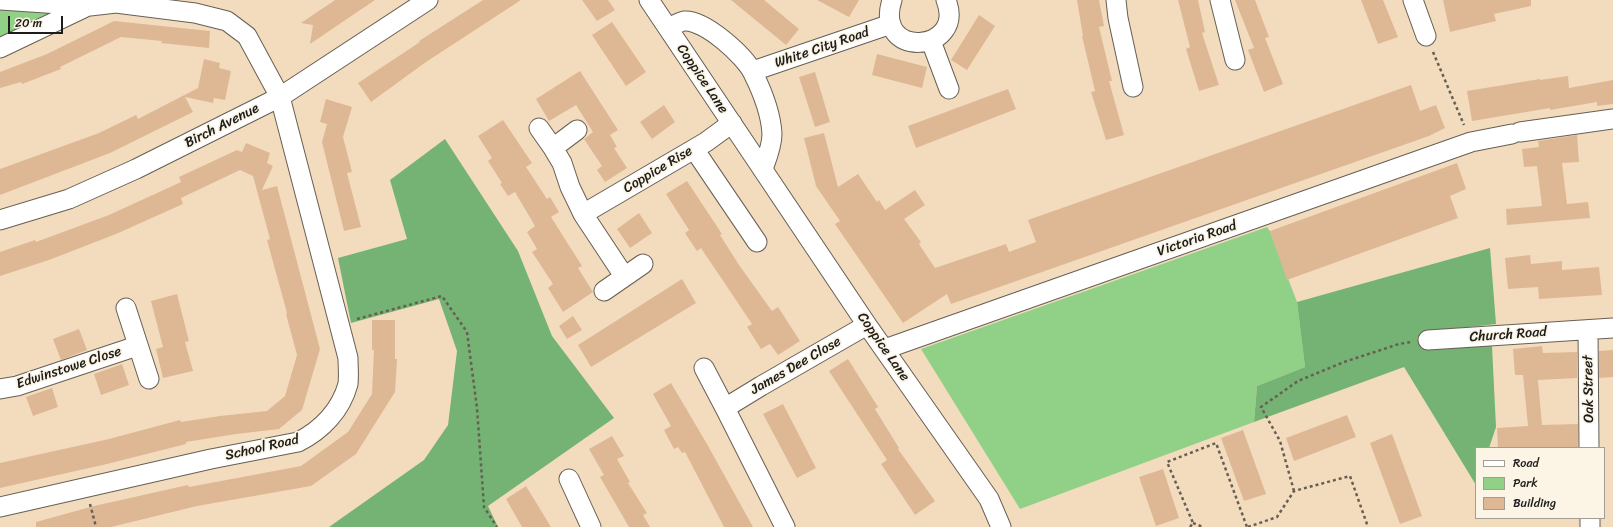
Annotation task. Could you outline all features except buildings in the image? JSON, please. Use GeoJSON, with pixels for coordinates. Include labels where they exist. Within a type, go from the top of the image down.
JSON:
{"type":"FeatureCollection","features":[{"type":"Feature","properties":{"kind":"street"},"geometry":{"type":"LineString","coordinates":[[0,0],[90,6]]}},
{"type":"Feature","properties":{"kind":"street","name":"Birch Avenue"},"geometry":{"type":"LineString","coordinates":[[0,220],[69,199],[136,169],[280,96],[428,0]]}},
{"type":"Feature","properties":{"kind":"street","name":"Coppice Lane"},"geometry":{"type":"LineString","coordinates":[[649,0],[867,325],[989,499],[1001,527]]}},
{"type":"Feature","properties":{"kind":"street"},"geometry":{"type":"LineString","coordinates":[[892,0],[888,11],[891,24],[897,34],[907,41],[919,43],[931,41],[941,34],[947,24],[949,13],[947,0]]}},
{"type":"Feature","properties":{"kind":"street"},"geometry":{"type":"LineString","coordinates":[[1116,0],[1118,18],[1133,87]]}},
{"type":"Feature","properties":{"kind":"street"},"geometry":{"type":"LineString","coordinates":[[1220,0],[1235,60]]}},
{"type":"Feature","properties":{"kind":"street"},"geometry":{"type":"LineString","coordinates":[[1413,0],[1426,36]]}},
{"type":"Feature","properties":{"kind":"street","name":"School Road"},"geometry":{"type":"LineString","coordinates":[[0,507],[211,459],[284,446],[298,442],[310,436],[324,425],[337,408],[348,384],[348,358],[280,96],[247,36],[227,20],[195,13],[116,3],[90,6]]}},
{"type":"Feature","properties":{"kind":"street"},"geometry":{"type":"LineString","coordinates":[[0,48],[90,6]]}},
{"type":"Feature","properties":{"kind":"street","name":"Coppice Lane"},"geometry":{"type":"LineString","coordinates":[[668,28],[684,21],[696,23],[712,32],[731,46],[753,71],[767,107],[772,134],[771,149],[763,169]]}},
{"type":"Feature","properties":{"kind":"street","name":"White City Road"},"geometry":{"type":"LineString","coordinates":[[753,71],[891,24]]}},
{"type":"Feature","properties":{"kind":"street"},"geometry":{"type":"LineString","coordinates":[[931,41],[949,89]]}},
{"type":"Feature","properties":{"kind":"street","name":"Victoria Road"},"geometry":{"type":"LineString","coordinates":[[885,349],[1471,142],[1516,133],[1613,119]]}},
{"type":"Feature","properties":{"kind":"street","name":"Coppice Rise"},"geometry":{"type":"LineString","coordinates":[[583,214],[694,149],[732,123]]}},
{"type":"Feature","properties":{"kind":"street"},"geometry":{"type":"LineString","coordinates":[[539,128],[562,163],[570,187],[583,214],[624,276]]}},
{"type":"Feature","properties":{"kind":"street"},"geometry":{"type":"LineString","coordinates":[[553,148],[577,130]]}},
{"type":"Feature","properties":{"kind":"street"},"geometry":{"type":"LineString","coordinates":[[694,149],[757,242]]}},
{"type":"Feature","properties":{"kind":"street"},"geometry":{"type":"LineString","coordinates":[[604,291],[643,264]]}},
{"type":"Feature","properties":{"kind":"street","name":"Edwinstowe Close"},"geometry":{"type":"LineString","coordinates":[[126,308],[137,346],[149,379]]}},
{"type":"Feature","properties":{"kind":"street","name":"James Dee Close"},"geometry":{"type":"LineString","coordinates":[[725,408],[867,325]]}},
{"type":"Feature","properties":{"kind":"street","name":"Church Road"},"geometry":{"type":"LineString","coordinates":[[1428,340],[1613,328]]}},
{"type":"Feature","properties":{"kind":"street","name":"Oak Street"},"geometry":{"type":"LineString","coordinates":[[1588,330],[1589,447]]}},
{"type":"Feature","properties":{"kind":"street","name":"Edwinstowe Close"},"geometry":{"type":"LineString","coordinates":[[0,389],[17,386],[137,346]]}},
{"type":"Feature","properties":{"kind":"street"},"geometry":{"type":"LineString","coordinates":[[704,368],[785,527]]}},
{"type":"Feature","properties":{"kind":"street"},"geometry":{"type":"LineString","coordinates":[[570,479],[591,527]]}},
{"type":"Feature","properties":{"kind":"path"},"geometry":{"type":"LineString","coordinates":[[1426,36],[1471,142]]}},
{"type":"Feature","properties":{"kind":"path"},"geometry":{"type":"LineString","coordinates":[[339,323],[442,296],[467,332],[477,408],[484,507],[497,527]]}},
{"type":"Feature","properties":{"kind":"path"},"geometry":{"type":"LineString","coordinates":[[1294,491],[1280,441],[1261,407],[1298,381],[1344,362],[1400,344],[1428,340]]}},
{"type":"Feature","properties":{"kind":"path"},"geometry":{"type":"LineString","coordinates":[[1203,527],[1193,523],[1167,462],[1216,443],[1248,527],[1277,517],[1294,491],[1350,476],[1368,527]]}},
{"type":"Feature","properties":{"kind":"path"},"geometry":{"type":"LineString","coordinates":[[1190,527],[1193,523]]}},
{"type":"Feature","properties":{"kind":"green space"},"geometry":{"type":"Polygon","coordinates":[[[0,4],[60,9],[0,43],[0,4]]]}},
{"type":"Feature","properties":{"kind":"green space"},"geometry":{"type":"Polygon","coordinates":[[[445,139],[518,251],[552,336],[614,418],[488,506],[498,527],[329,527],[424,460],[448,425],[457,351],[439,299],[351,323],[338,258],[407,239],[390,180],[445,139]]]}},
{"type":"Feature","properties":{"kind":"green space"},"geometry":{"type":"Polygon","coordinates":[[[1267,227],[1270,231],[1297,302],[1305,367],[1257,386],[1254,422],[1020,509],[921,349],[1267,227]]]}},
{"type":"Feature","properties":{"kind":"green space"},"geometry":{"type":"Polygon","coordinates":[[[1490,248],[1496,324],[1433,331],[1435,349],[1492,346],[1496,427],[1489,447],[1475,447],[1475,483],[1404,367],[1254,422],[1257,386],[1305,367],[1297,302],[1490,248]]]}}]}
